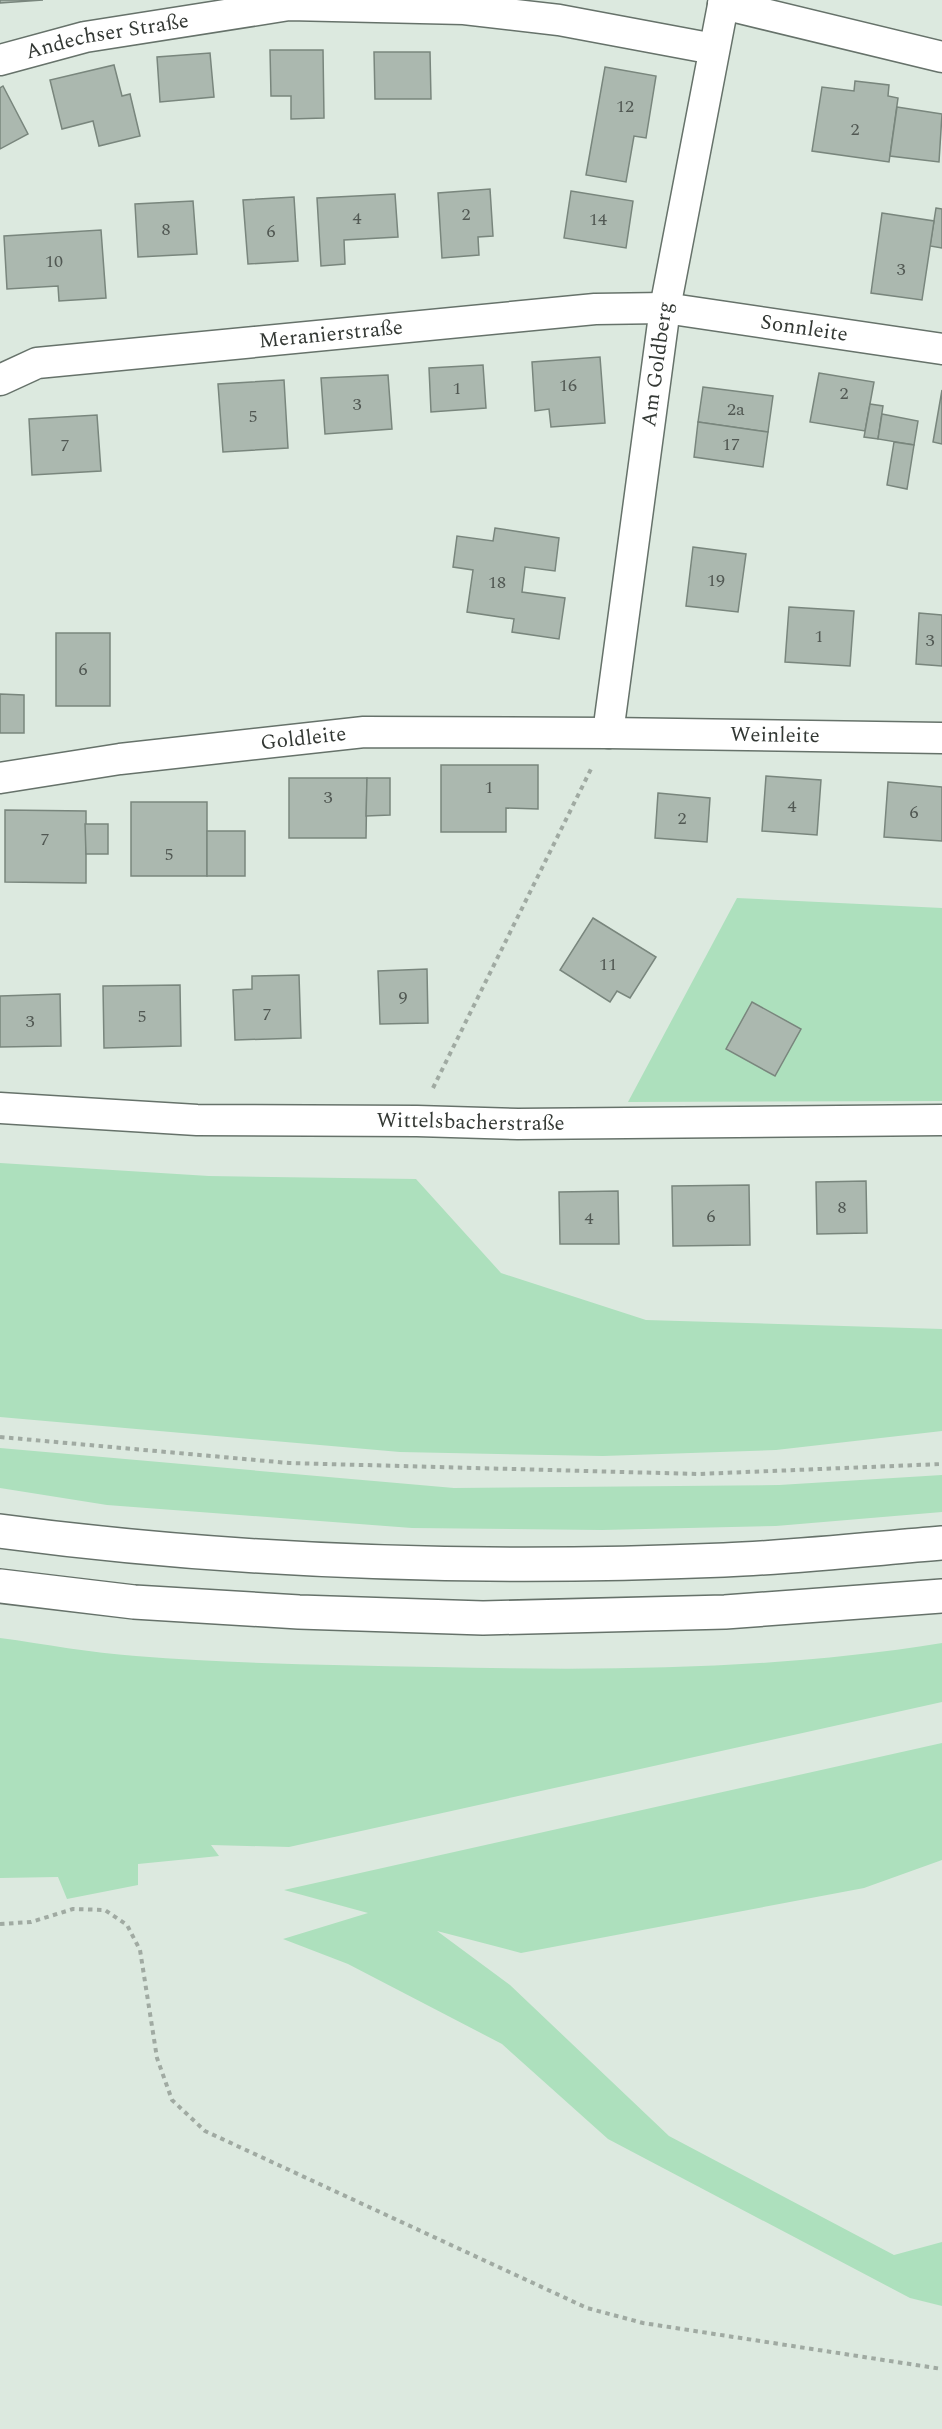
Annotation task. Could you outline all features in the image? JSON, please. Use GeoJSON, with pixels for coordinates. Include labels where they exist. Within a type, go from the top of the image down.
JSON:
{"type":"FeatureCollection","features":[{"type":"Feature","properties":{"kind":"highway"},"geometry":{"type":"LineString","coordinates":[[0,1531],[78,1541],[259,1558],[480,1564],[725,1560],[942,1543]]}},
{"type":"Feature","properties":{"kind":"highway"},"geometry":{"type":"LineString","coordinates":[[0,1586],[134,1602],[299,1612],[483,1618],[725,1612],[942,1596]]}},
{"type":"Feature","properties":{"kind":"highway"},"geometry":{"type":"LineString","coordinates":[[0,1606],[134,1602]]}},
{"type":"Feature","properties":{"kind":"street","name":"Am Goldberg"},"geometry":{"type":"LineString","coordinates":[[608,733],[665,308],[724,2]]}},
{"type":"Feature","properties":{"kind":"street"},"geometry":{"type":"LineString","coordinates":[[724,2],[942,57]]}},
{"type":"Feature","properties":{"kind":"street","name":"Andechser Straße"},"geometry":{"type":"LineString","coordinates":[[0,60],[85,37],[289,5],[465,5],[559,20],[714,50]]}},
{"type":"Feature","properties":{"kind":"street","name":"Sonnleite"},"geometry":{"type":"LineString","coordinates":[[665,308],[942,349]]}},
{"type":"Feature","properties":{"kind":"street","name":"Meranierstraße"},"geometry":{"type":"LineString","coordinates":[[0,380],[37,363],[595,309],[665,308]]}},
{"type":"Feature","properties":{"kind":"street","name":"Goldleite"},"geometry":{"type":"LineString","coordinates":[[0,778],[120,759],[364,732],[608,733]]}},
{"type":"Feature","properties":{"kind":"street","name":"Weinleite"},"geometry":{"type":"LineString","coordinates":[[608,733],[942,738]]}},
{"type":"Feature","properties":{"kind":"street","name":"Wittelsbacherstraße"},"geometry":{"type":"LineString","coordinates":[[0,1108],[197,1120],[530,1124],[942,1120]]}},
{"type":"Feature","properties":{"kind":"path"},"geometry":{"type":"LineString","coordinates":[[417,1121],[608,733]]}},
{"type":"Feature","properties":{"kind":"path"},"geometry":{"type":"LineString","coordinates":[[0,1437],[290,1463],[698,1474],[942,1464]]}},
{"type":"Feature","properties":{"kind":"path"},"geometry":{"type":"LineString","coordinates":[[0,1924],[31,1922],[73,1909],[105,1910],[127,1925],[140,1950],[157,2058],[172,2100],[205,2131],[587,2308],[643,2323],[942,2369]]}},
{"type":"Feature","properties":{"kind":"green space"},"geometry":{"type":"Polygon","coordinates":[[[737,898],[942,908],[942,1101],[628,1102],[737,898]]]}},
{"type":"Feature","properties":{"kind":"green space"},"geometry":{"type":"Polygon","coordinates":[[[0,1163],[209,1176],[416,1179],[501,1273],[646,1320],[942,1329],[942,1431],[776,1450],[603,1456],[400,1452],[0,1417],[0,1163]]]}},
{"type":"Feature","properties":{"kind":"green space"},"geometry":{"type":"Polygon","coordinates":[[[0,1448],[454,1488],[779,1485],[942,1475],[942,1512],[776,1526],[602,1530],[412,1528],[107,1505],[0,1488],[0,1448]]]}},
{"type":"Feature","properties":{"kind":"green space"},"geometry":{"type":"Polygon","coordinates":[[[0,1638],[119,1655],[211,1661],[562,1669],[753,1664],[879,1652],[942,1643],[942,1702],[289,1847],[211,1845],[219,1856],[138,1864],[138,1885],[67,1899],[58,1877],[0,1878],[0,1638]]]}},
{"type":"Feature","properties":{"kind":"green space"},"geometry":{"type":"Polygon","coordinates":[[[942,1743],[942,1860],[864,1888],[521,1953],[437,1931],[510,1985],[669,2136],[894,2255],[942,2242],[942,2306],[910,2298],[608,2139],[502,2044],[348,1964],[283,1939],[368,1913],[284,1890],[942,1743]]]}},
{"type":"Feature","properties":{"kind":"building"},"geometry":{"type":"Polygon","coordinates":[[[0,0],[43,0],[0,3],[0,0]]]}},
{"type":"Feature","properties":{"kind":"building"},"geometry":{"type":"Polygon","coordinates":[[[270,50],[323,50],[324,118],[291,119],[291,96],[271,96],[270,50]]]}},
{"type":"Feature","properties":{"kind":"building"},"geometry":{"type":"Polygon","coordinates":[[[374,52],[430,52],[431,99],[375,99],[374,52]]]}},
{"type":"Feature","properties":{"kind":"building"},"geometry":{"type":"Polygon","coordinates":[[[210,53],[214,97],[160,102],[157,57],[210,53]]]}},
{"type":"Feature","properties":{"kind":"building"},"geometry":{"type":"Polygon","coordinates":[[[114,65],[122,96],[130,94],[140,136],[99,146],[93,121],[62,129],[50,80],[114,65]]]}},
{"type":"Feature","properties":{"kind":"building"},"geometry":{"type":"Polygon","coordinates":[[[605,67],[656,76],[646,138],[634,136],[626,182],[586,175],[605,67]]]}},
{"type":"Feature","properties":{"kind":"building"},"geometry":{"type":"Polygon","coordinates":[[[855,81],[889,85],[888,96],[898,98],[889,162],[812,151],[822,87],[854,91],[855,81]]]}},
{"type":"Feature","properties":{"kind":"building"},"geometry":{"type":"Polygon","coordinates":[[[3,86],[28,134],[0,149],[0,88],[3,86]]]}},
{"type":"Feature","properties":{"kind":"building"},"geometry":{"type":"Polygon","coordinates":[[[897,107],[942,114],[939,162],[890,156],[897,107]]]}},
{"type":"Feature","properties":{"kind":"building"},"geometry":{"type":"Polygon","coordinates":[[[490,189],[493,236],[478,237],[479,255],[442,258],[438,193],[490,189]]]}},
{"type":"Feature","properties":{"kind":"building"},"geometry":{"type":"Polygon","coordinates":[[[571,191],[633,201],[626,248],[564,238],[571,191]]]}},
{"type":"Feature","properties":{"kind":"building"},"geometry":{"type":"Polygon","coordinates":[[[395,194],[398,237],[344,240],[345,264],[321,266],[317,198],[395,194]]]}},
{"type":"Feature","properties":{"kind":"building"},"geometry":{"type":"Polygon","coordinates":[[[294,197],[298,261],[248,264],[243,200],[294,197]]]}},
{"type":"Feature","properties":{"kind":"building"},"geometry":{"type":"Polygon","coordinates":[[[193,201],[197,254],[138,257],[135,204],[193,201]]]}},
{"type":"Feature","properties":{"kind":"building"},"geometry":{"type":"Polygon","coordinates":[[[936,208],[942,209],[942,248],[930,246],[936,208]]]}},
{"type":"Feature","properties":{"kind":"building"},"geometry":{"type":"Polygon","coordinates":[[[882,213],[934,221],[922,300],[871,293],[882,213]]]}},
{"type":"Feature","properties":{"kind":"building"},"geometry":{"type":"Polygon","coordinates":[[[101,230],[106,298],[59,301],[58,286],[7,289],[4,236],[101,230]]]}},
{"type":"Feature","properties":{"kind":"building"},"geometry":{"type":"Polygon","coordinates":[[[600,357],[605,423],[551,427],[549,409],[535,411],[532,362],[600,357]]]}},
{"type":"Feature","properties":{"kind":"building"},"geometry":{"type":"Polygon","coordinates":[[[483,365],[486,408],[431,412],[429,368],[483,365]]]}},
{"type":"Feature","properties":{"kind":"building"},"geometry":{"type":"Polygon","coordinates":[[[819,373],[874,382],[865,431],[810,422],[819,373]]]}},
{"type":"Feature","properties":{"kind":"building"},"geometry":{"type":"Polygon","coordinates":[[[388,375],[392,429],[325,434],[321,378],[388,375]]]}},
{"type":"Feature","properties":{"kind":"building"},"geometry":{"type":"Polygon","coordinates":[[[284,380],[288,448],[223,452],[218,384],[284,380]]]}},
{"type":"Feature","properties":{"kind":"building"},"geometry":{"type":"Polygon","coordinates":[[[703,387],[773,396],[768,432],[698,422],[703,387]]]}},
{"type":"Feature","properties":{"kind":"building"},"geometry":{"type":"Polygon","coordinates":[[[942,390],[942,444],[933,442],[942,390]]]}},
{"type":"Feature","properties":{"kind":"building"},"geometry":{"type":"Polygon","coordinates":[[[870,404],[883,406],[878,439],[864,437],[870,404]]]}},
{"type":"Feature","properties":{"kind":"building"},"geometry":{"type":"Polygon","coordinates":[[[882,414],[918,421],[914,445],[878,439],[882,414]]]}},
{"type":"Feature","properties":{"kind":"building"},"geometry":{"type":"Polygon","coordinates":[[[97,415],[101,471],[32,475],[29,419],[97,415]]]}},
{"type":"Feature","properties":{"kind":"building"},"geometry":{"type":"Polygon","coordinates":[[[698,422],[768,432],[763,467],[694,457],[698,422]]]}},
{"type":"Feature","properties":{"kind":"building"},"geometry":{"type":"Polygon","coordinates":[[[894,442],[914,445],[907,489],[887,485],[894,442]]]}},
{"type":"Feature","properties":{"kind":"building"},"geometry":{"type":"Polygon","coordinates":[[[495,528],[559,538],[555,571],[525,567],[522,592],[565,598],[559,639],[512,632],[514,619],[467,612],[473,570],[453,567],[457,536],[493,541],[495,528]]]}},
{"type":"Feature","properties":{"kind":"building"},"geometry":{"type":"Polygon","coordinates":[[[693,547],[746,554],[738,612],[686,606],[693,547]]]}},
{"type":"Feature","properties":{"kind":"building"},"geometry":{"type":"Polygon","coordinates":[[[789,607],[854,611],[850,666],[785,662],[789,607]]]}},
{"type":"Feature","properties":{"kind":"building"},"geometry":{"type":"Polygon","coordinates":[[[919,613],[942,615],[942,666],[916,664],[919,613]]]}},
{"type":"Feature","properties":{"kind":"building"},"geometry":{"type":"Polygon","coordinates":[[[56,633],[110,633],[110,706],[56,706],[56,633]]]}},
{"type":"Feature","properties":{"kind":"building"},"geometry":{"type":"Polygon","coordinates":[[[0,694],[24,695],[24,733],[0,733],[0,694]]]}},
{"type":"Feature","properties":{"kind":"building"},"geometry":{"type":"Polygon","coordinates":[[[441,765],[538,765],[538,809],[506,808],[506,832],[441,832],[441,765]]]}},
{"type":"Feature","properties":{"kind":"building"},"geometry":{"type":"Polygon","coordinates":[[[766,776],[821,780],[817,835],[762,831],[766,776]]]}},
{"type":"Feature","properties":{"kind":"building"},"geometry":{"type":"Polygon","coordinates":[[[289,778],[367,778],[366,838],[289,838],[289,778]]]}},
{"type":"Feature","properties":{"kind":"building"},"geometry":{"type":"Polygon","coordinates":[[[367,778],[390,778],[390,815],[366,816],[367,778]]]}},
{"type":"Feature","properties":{"kind":"building"},"geometry":{"type":"Polygon","coordinates":[[[888,782],[942,787],[942,841],[884,837],[888,782]]]}},
{"type":"Feature","properties":{"kind":"building"},"geometry":{"type":"Polygon","coordinates":[[[658,793],[710,798],[707,842],[655,838],[658,793]]]}},
{"type":"Feature","properties":{"kind":"building"},"geometry":{"type":"Polygon","coordinates":[[[131,802],[207,802],[207,876],[131,876],[131,802]]]}},
{"type":"Feature","properties":{"kind":"building"},"geometry":{"type":"Polygon","coordinates":[[[5,810],[86,811],[86,883],[5,882],[5,810]]]}},
{"type":"Feature","properties":{"kind":"building"},"geometry":{"type":"Polygon","coordinates":[[[85,824],[108,824],[108,854],[86,854],[85,824]]]}},
{"type":"Feature","properties":{"kind":"building"},"geometry":{"type":"Polygon","coordinates":[[[207,831],[245,831],[245,876],[207,876],[207,831]]]}},
{"type":"Feature","properties":{"kind":"building"},"geometry":{"type":"Polygon","coordinates":[[[593,918],[656,957],[630,998],[617,991],[610,1002],[560,970],[593,918]]]}},
{"type":"Feature","properties":{"kind":"building"},"geometry":{"type":"Polygon","coordinates":[[[427,969],[428,1023],[380,1024],[378,971],[427,969]]]}},
{"type":"Feature","properties":{"kind":"building"},"geometry":{"type":"Polygon","coordinates":[[[299,975],[301,1038],[235,1040],[233,990],[252,989],[252,976],[299,975]]]}},
{"type":"Feature","properties":{"kind":"building"},"geometry":{"type":"Polygon","coordinates":[[[180,985],[181,1046],[104,1048],[103,986],[180,985]]]}},
{"type":"Feature","properties":{"kind":"building"},"geometry":{"type":"Polygon","coordinates":[[[60,994],[61,1046],[0,1047],[0,996],[60,994]]]}},
{"type":"Feature","properties":{"kind":"building"},"geometry":{"type":"Polygon","coordinates":[[[752,1002],[801,1029],[775,1076],[726,1049],[752,1002]]]}},
{"type":"Feature","properties":{"kind":"building"},"geometry":{"type":"Polygon","coordinates":[[[866,1181],[867,1233],[817,1234],[816,1182],[866,1181]]]}},
{"type":"Feature","properties":{"kind":"building"},"geometry":{"type":"Polygon","coordinates":[[[749,1185],[750,1245],[673,1246],[672,1186],[749,1185]]]}},
{"type":"Feature","properties":{"kind":"building"},"geometry":{"type":"Polygon","coordinates":[[[618,1191],[619,1244],[560,1244],[559,1192],[618,1191]]]}}]}
